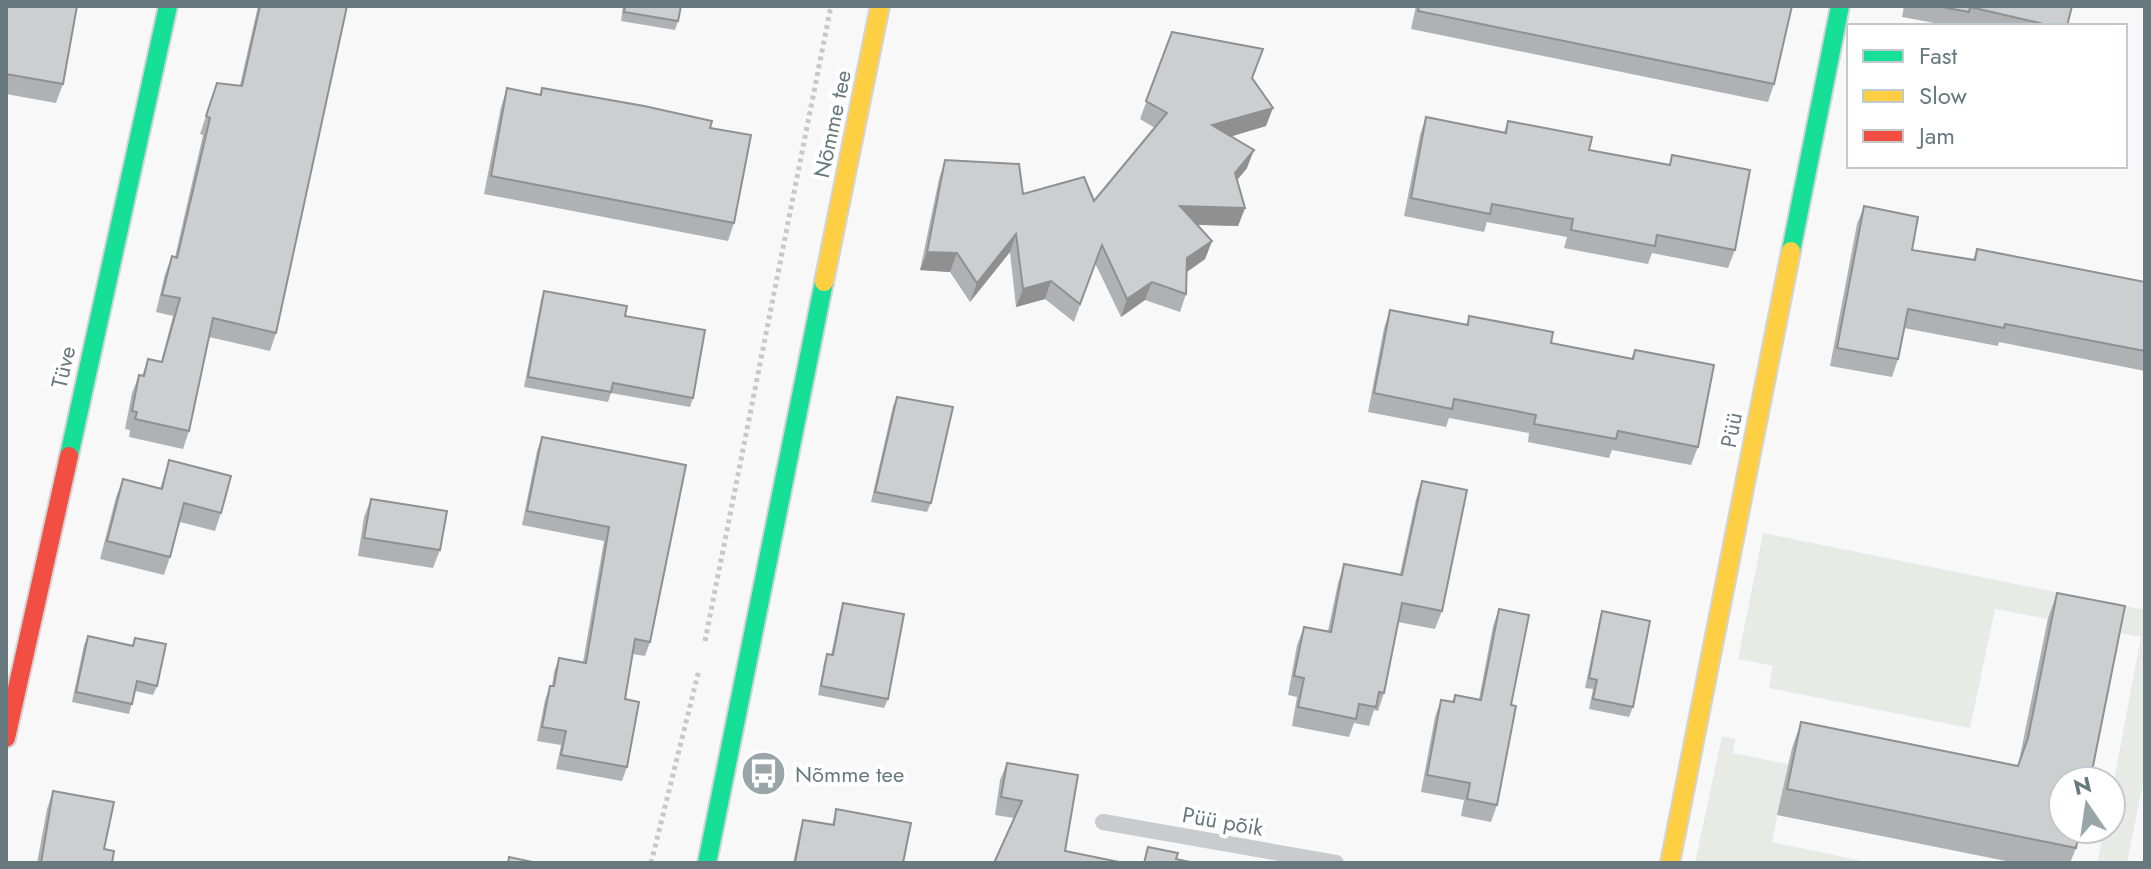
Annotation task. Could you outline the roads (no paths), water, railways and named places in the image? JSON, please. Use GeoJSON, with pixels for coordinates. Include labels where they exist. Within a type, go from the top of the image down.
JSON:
{"type":"FeatureCollection","features":[{"type":"Feature","properties":{"kind":"street","name":"Tüve"},"geometry":{"type":"LineString","coordinates":[[6,738],[168,6]]}},
{"type":"Feature","properties":{"kind":"street","name":"Nõmme tee"},"geometry":{"type":"LineString","coordinates":[[707,863],[880,6]]}},
{"type":"Feature","properties":{"kind":"street","name":"Püü"},"geometry":{"type":"LineString","coordinates":[[1670,863],[1840,6]]}},
{"type":"Feature","properties":{"kind":"lane","name":"Püü põik"},"geometry":{"type":"LineString","coordinates":[[1103,822],[1336,863]]}},
{"type":"Feature","properties":{"kind":"place","name":"Nõmme tee"},"geometry":{"type":"Point","coordinates":[764,774]}}]}
